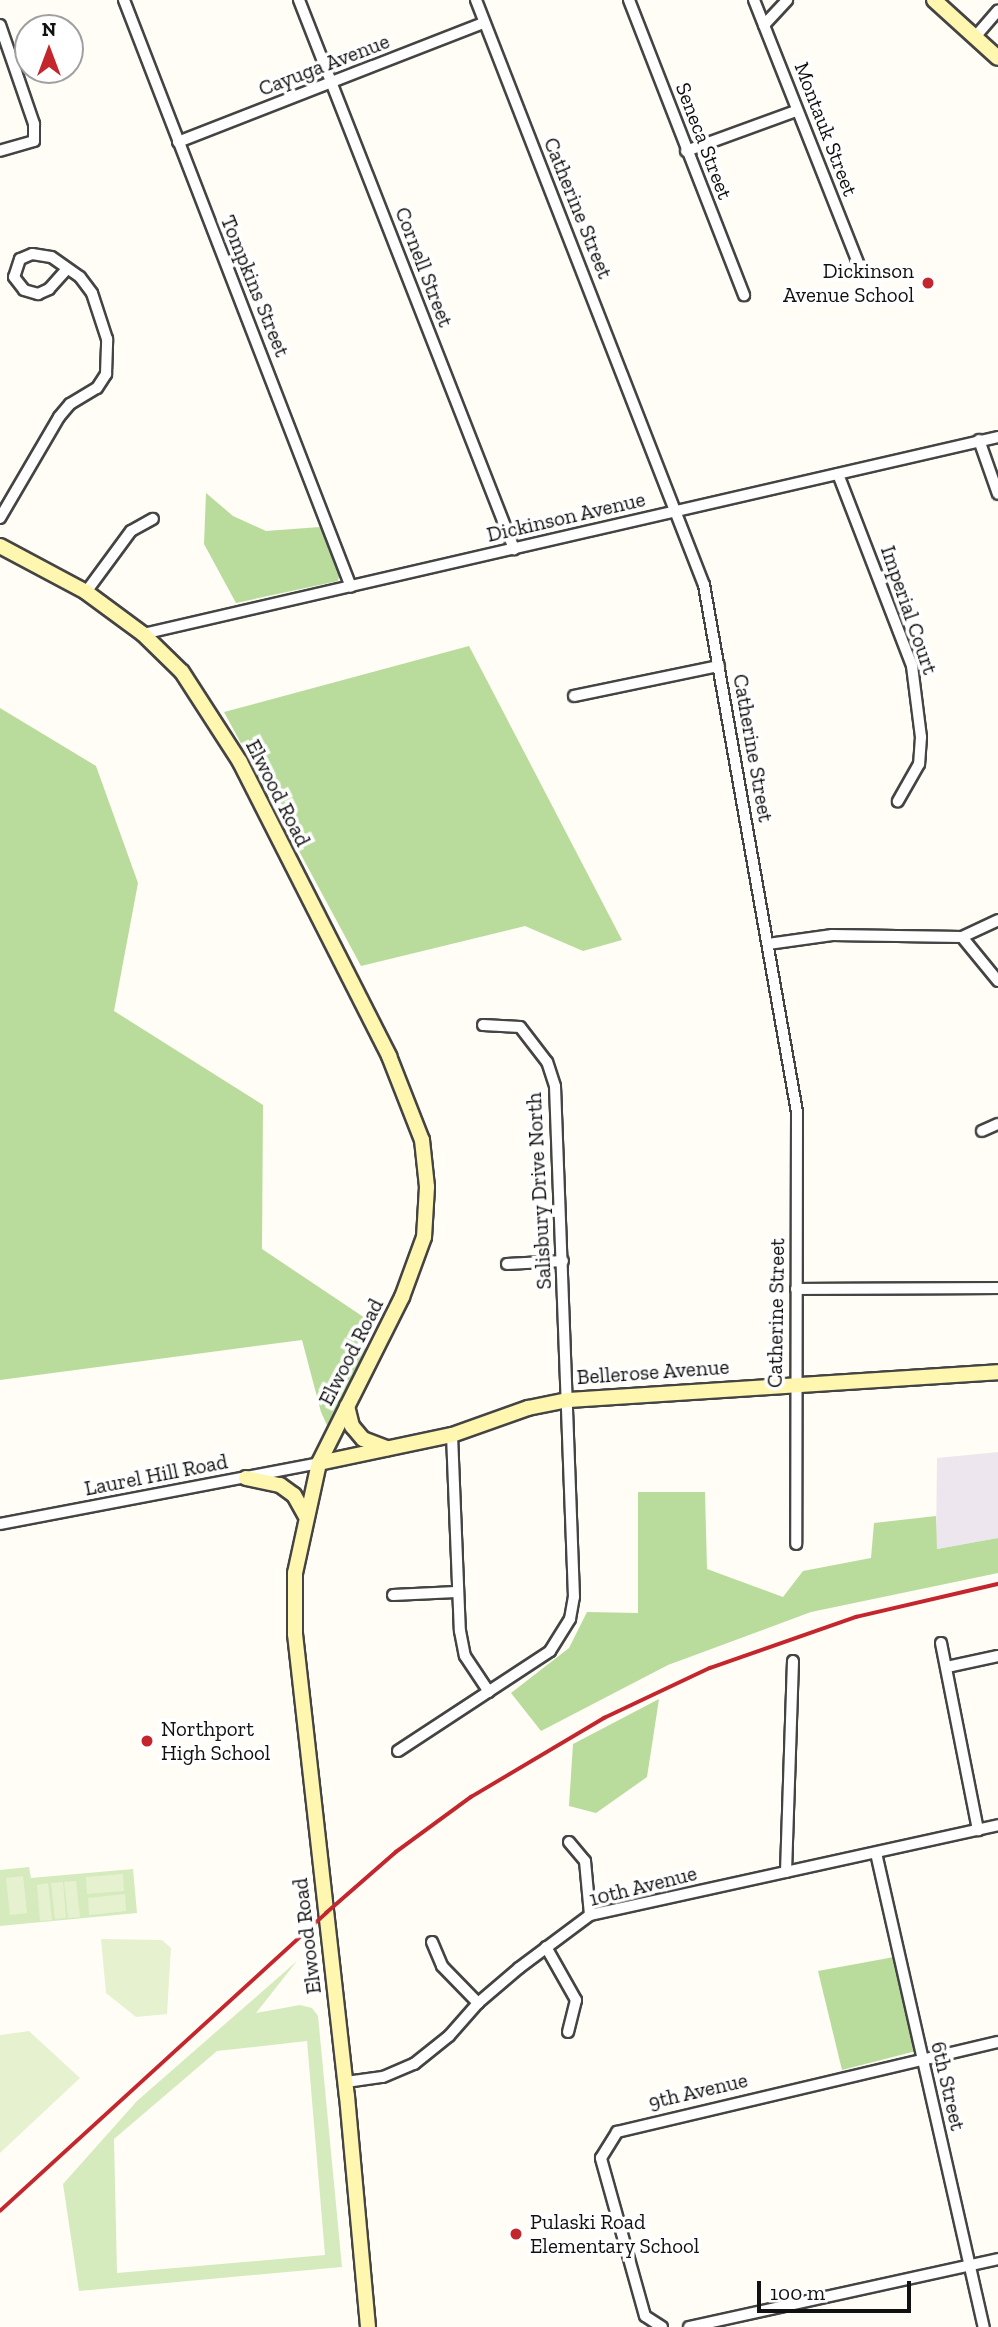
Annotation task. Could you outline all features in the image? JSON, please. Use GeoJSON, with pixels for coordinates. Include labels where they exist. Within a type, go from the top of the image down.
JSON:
{"type":"FeatureCollection","features":[{"type":"Feature","properties":{"kind":"main road"},"geometry":{"type":"LineString","coordinates":[[934,0],[998,58]]}},
{"type":"Feature","properties":{"kind":"main road","name":"Elwood Road"},"geometry":{"type":"LineString","coordinates":[[0,546],[86,592],[143,634],[181,672],[240,762],[389,1056],[422,1140],[427,1187],[424,1237],[402,1297],[319,1463],[305,1515],[295,1573],[295,1634],[346,2082],[368,2327]]}},
{"type":"Feature","properties":{"kind":"main road","name":"Bellerose Avenue"},"geometry":{"type":"LineString","coordinates":[[319,1463],[452,1436],[528,1408],[568,1399],[793,1382],[998,1372]]}},
{"type":"Feature","properties":{"kind":"main road"},"geometry":{"type":"LineString","coordinates":[[347,1406],[352,1426],[363,1439],[388,1449]]}},
{"type":"Feature","properties":{"kind":"main road"},"geometry":{"type":"LineString","coordinates":[[246,1478],[280,1485],[294,1495],[305,1515]]}},
{"type":"Feature","properties":{"kind":"street","name":"Tompkins Street"},"geometry":{"type":"LineString","coordinates":[[124,0],[351,587]]}},
{"type":"Feature","properties":{"kind":"street","name":"Cornell Street"},"geometry":{"type":"LineString","coordinates":[[299,0],[514,549]]}},
{"type":"Feature","properties":{"kind":"street","name":"Catherine Street"},"geometry":{"type":"LineString","coordinates":[[476,0],[704,585],[797,1112],[793,1382],[796,1544]]}},
{"type":"Feature","properties":{"kind":"street","name":"Seneca Street"},"geometry":{"type":"LineString","coordinates":[[629,0],[744,295]]}},
{"type":"Feature","properties":{"kind":"street","name":"Montauk Street"},"geometry":{"type":"LineString","coordinates":[[754,0],[862,273]]}},
{"type":"Feature","properties":{"kind":"street"},"geometry":{"type":"LineString","coordinates":[[764,25],[787,0]]}},
{"type":"Feature","properties":{"kind":"street"},"geometry":{"type":"LineString","coordinates":[[975,37],[998,11]]}},
{"type":"Feature","properties":{"kind":"street","name":"Cayuga Avenue"},"geometry":{"type":"LineString","coordinates":[[178,142],[484,23]]}},
{"type":"Feature","properties":{"kind":"street"},"geometry":{"type":"LineString","coordinates":[[0,151],[34,141],[27,99],[1,29]]}},
{"type":"Feature","properties":{"kind":"street"},"geometry":{"type":"LineString","coordinates":[[686,151],[796,111]]}},
{"type":"Feature","properties":{"kind":"street"},"geometry":{"type":"LineString","coordinates":[[0,518],[59,418],[70,404],[97,387],[106,374],[107,339],[92,293],[67,269],[51,257],[32,254],[20,259],[13,277],[24,290],[38,293],[49,289],[67,269]]}},
{"type":"Feature","properties":{"kind":"street","name":"Dickinson Avenue"},"geometry":{"type":"LineString","coordinates":[[143,634],[998,437]]}},
{"type":"Feature","properties":{"kind":"street"},"geometry":{"type":"LineString","coordinates":[[979,440],[998,494]]}},
{"type":"Feature","properties":{"kind":"street","name":"Imperial Court"},"geometry":{"type":"LineString","coordinates":[[838,474],[912,666],[921,737],[919,764],[898,801]]}},
{"type":"Feature","properties":{"kind":"street"},"geometry":{"type":"LineString","coordinates":[[86,592],[131,531],[153,519]]}},
{"type":"Feature","properties":{"kind":"street"},"geometry":{"type":"LineString","coordinates":[[574,696],[719,666]]}},
{"type":"Feature","properties":{"kind":"street"},"geometry":{"type":"LineString","coordinates":[[768,944],[832,935],[962,937],[998,920]]}},
{"type":"Feature","properties":{"kind":"street"},"geometry":{"type":"LineString","coordinates":[[962,937],[998,981]]}},
{"type":"Feature","properties":{"kind":"street","name":"Salisbury Drive North"},"geometry":{"type":"LineString","coordinates":[[398,1751],[550,1651],[570,1619],[576,1575],[558,1112],[547,1062],[520,1027],[483,1025]]}},
{"type":"Feature","properties":{"kind":"street"},"geometry":{"type":"LineString","coordinates":[[982,1131],[998,1124]]}},
{"type":"Feature","properties":{"kind":"street"},"geometry":{"type":"LineString","coordinates":[[507,1264],[563,1261]]}},
{"type":"Feature","properties":{"kind":"street"},"geometry":{"type":"LineString","coordinates":[[796,1289],[998,1289]]}},
{"type":"Feature","properties":{"kind":"street"},"geometry":{"type":"LineString","coordinates":[[452,1436],[456,1592],[465,1656],[489,1692]]}},
{"type":"Feature","properties":{"kind":"street","name":"Laurel Hill Road"},"geometry":{"type":"LineString","coordinates":[[0,1524],[319,1463]]}},
{"type":"Feature","properties":{"kind":"street"},"geometry":{"type":"LineString","coordinates":[[393,1595],[456,1592]]}},
{"type":"Feature","properties":{"kind":"street"},"geometry":{"type":"LineString","coordinates":[[940,1643],[978,1830]]}},
{"type":"Feature","properties":{"kind":"street"},"geometry":{"type":"LineString","coordinates":[[947,1667],[998,1656]]}},
{"type":"Feature","properties":{"kind":"street"},"geometry":{"type":"LineString","coordinates":[[786,1872],[793,1661]]}},
{"type":"Feature","properties":{"kind":"street","name":"10th Avenue"},"geometry":{"type":"LineString","coordinates":[[346,2082],[383,2077],[414,2064],[449,2036],[478,2003],[546,1947],[590,1916],[998,1825]]}},
{"type":"Feature","properties":{"kind":"street"},"geometry":{"type":"LineString","coordinates":[[569,1842],[585,1861],[590,1916]]}},
{"type":"Feature","properties":{"kind":"street","name":"6th Street"},"geometry":{"type":"LineString","coordinates":[[876,1853],[984,2327]]}},
{"type":"Feature","properties":{"kind":"street"},"geometry":{"type":"LineString","coordinates":[[432,1942],[442,1966],[478,2003]]}},
{"type":"Feature","properties":{"kind":"street"},"geometry":{"type":"LineString","coordinates":[[546,1947],[576,2000],[568,2032]]}},
{"type":"Feature","properties":{"kind":"street","name":"9th Avenue"},"geometry":{"type":"LineString","coordinates":[[662,2327],[645,2316],[601,2158],[617,2132],[643,2123],[998,2042]]}},
{"type":"Feature","properties":{"kind":"street"},"geometry":{"type":"LineString","coordinates":[[689,2327],[998,2259]]}},
{"type":"Feature","properties":{"kind":"shaded area"},"geometry":{"type":"Polygon","coordinates":[[[998,1452],[998,1538],[936,1549],[937,1458],[998,1452]]]}},
{"type":"Feature","properties":{"kind":"green space"},"geometry":{"type":"Polygon","coordinates":[[[206,493],[233,516],[266,531],[320,527],[341,567],[338,581],[236,603],[204,544],[206,493]]]}},
{"type":"Feature","properties":{"kind":"green space"},"geometry":{"type":"Polygon","coordinates":[[[469,646],[622,940],[583,951],[525,926],[361,966],[224,712],[469,646]]]}},
{"type":"Feature","properties":{"kind":"green space"},"geometry":{"type":"Polygon","coordinates":[[[0,708],[96,766],[138,883],[114,1011],[263,1105],[262,1249],[368,1320],[361,1389],[339,1421],[337,1447],[321,1412],[302,1340],[0,1380],[0,708]]]}},
{"type":"Feature","properties":{"kind":"green space"},"geometry":{"type":"Polygon","coordinates":[[[638,1492],[705,1492],[707,1569],[783,1597],[803,1571],[871,1558],[874,1523],[936,1516],[937,1549],[998,1538],[998,1573],[811,1612],[668,1665],[541,1731],[511,1693],[569,1648],[587,1612],[638,1613],[638,1492]]]}},
{"type":"Feature","properties":{"kind":"green space"},"geometry":{"type":"Polygon","coordinates":[[[659,1699],[647,1777],[596,1813],[569,1806],[573,1744],[659,1699]]]}},
{"type":"Feature","properties":{"kind":"green space"},"geometry":{"type":"Polygon","coordinates":[[[29,1867],[31,1878],[133,1869],[137,1913],[0,1926],[0,1870],[29,1867]]]}},
{"type":"Feature","properties":{"kind":"green space"},"geometry":{"type":"Polygon","coordinates":[[[123,1874],[124,1891],[87,1894],[86,1877],[123,1874]]]}},
{"type":"Feature","properties":{"kind":"green space"},"geometry":{"type":"Polygon","coordinates":[[[23,1876],[27,1913],[10,1915],[6,1878],[23,1876]]]}},
{"type":"Feature","properties":{"kind":"green space"},"geometry":{"type":"Polygon","coordinates":[[[76,1881],[80,1917],[68,1918],[64,1882],[76,1881]]]}},
{"type":"Feature","properties":{"kind":"green space"},"geometry":{"type":"Polygon","coordinates":[[[63,1882],[66,1918],[55,1919],[51,1883],[63,1882]]]}},
{"type":"Feature","properties":{"kind":"green space"},"geometry":{"type":"Polygon","coordinates":[[[48,1883],[52,1920],[40,1921],[37,1885],[48,1883]]]}},
{"type":"Feature","properties":{"kind":"green space"},"geometry":{"type":"Polygon","coordinates":[[[125,1894],[126,1911],[89,1915],[88,1898],[125,1894]]]}},
{"type":"Feature","properties":{"kind":"green space"},"geometry":{"type":"Polygon","coordinates":[[[101,1939],[162,1940],[171,1948],[167,2014],[136,2017],[106,1993],[101,1939]]]}},
{"type":"Feature","properties":{"kind":"green space"},"geometry":{"type":"Polygon","coordinates":[[[894,1957],[916,2051],[842,2070],[818,1971],[894,1957]]]}},
{"type":"Feature","properties":{"kind":"green space"},"geometry":{"type":"Polygon","coordinates":[[[297,1961],[256,2013],[300,2005],[312,2008],[318,2016],[342,2267],[79,2291],[63,2184],[137,2101],[297,1961]],[[307,2041],[217,2051],[114,2139],[117,2273],[325,2255],[307,2041]]]}},
{"type":"Feature","properties":{"kind":"green space"},"geometry":{"type":"Polygon","coordinates":[[[29,2031],[80,2078],[0,2153],[0,2035],[29,2031]]]}},
{"type":"Feature","properties":{"kind":"railway"},"geometry":{"type":"LineString","coordinates":[[0,2211],[326,1913],[396,1852],[471,1797],[604,1718],[710,1668],[856,1617],[998,1584]]}},
{"type":"Feature","properties":{"kind":"place","name":"Dickinson Avenue School"},"geometry":{"type":"Point","coordinates":[928,283]}},
{"type":"Feature","properties":{"kind":"place","name":"Northport High School"},"geometry":{"type":"Point","coordinates":[147,1741]}},
{"type":"Feature","properties":{"kind":"place","name":"Pulaski Road Elementary School"},"geometry":{"type":"Point","coordinates":[516,2234]}}]}
